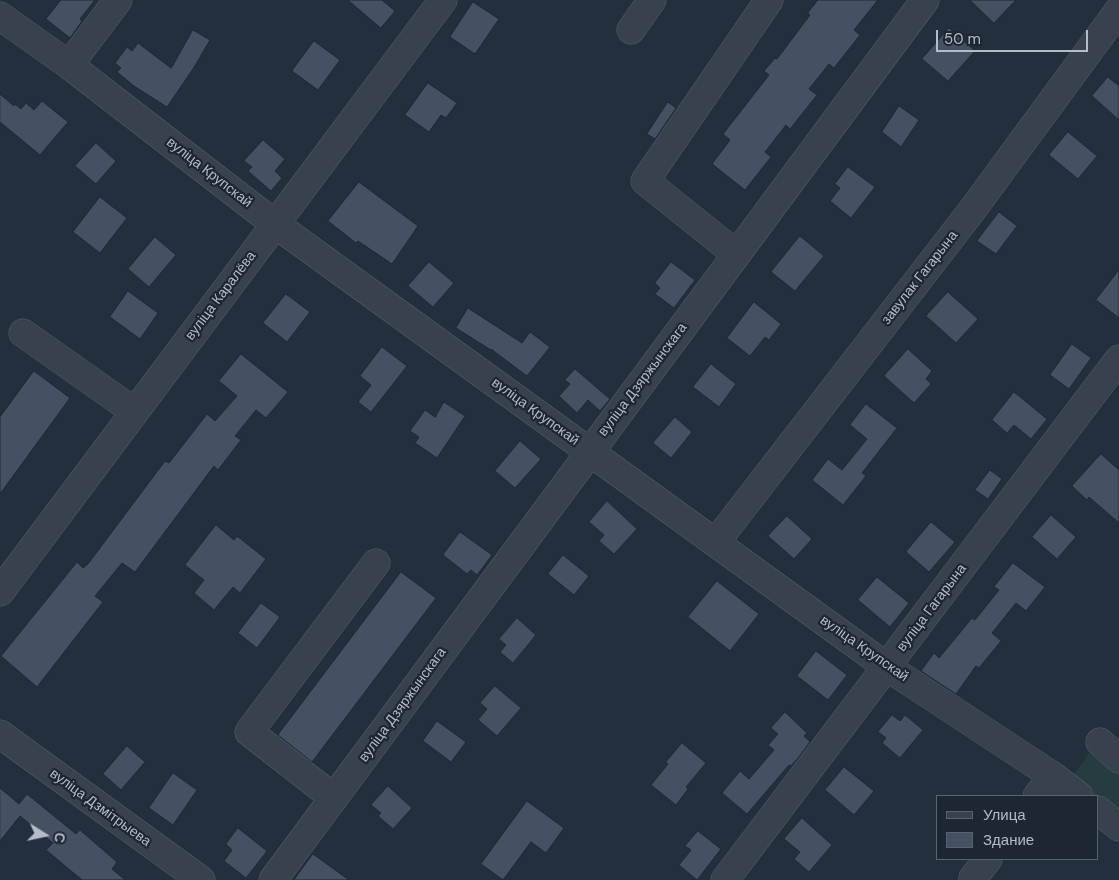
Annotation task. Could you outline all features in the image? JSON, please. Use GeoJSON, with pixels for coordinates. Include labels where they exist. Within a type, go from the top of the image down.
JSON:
{"type":"FeatureCollection","features":[{"type":"Feature","properties":{"kind":"street"},"geometry":{"type":"LineString","coordinates":[[70,65],[118,0]]}},
{"type":"Feature","properties":{"kind":"street","name":"вуліца Каралёва"},"geometry":{"type":"LineString","coordinates":[[0,592],[442,0]]}},
{"type":"Feature","properties":{"kind":"street"},"geometry":{"type":"LineString","coordinates":[[631,30],[652,0]]}},
{"type":"Feature","properties":{"kind":"street"},"geometry":{"type":"LineString","coordinates":[[736,254],[645,181],[769,0]]}},
{"type":"Feature","properties":{"kind":"street","name":"вуліца Дзяржынскага"},"geometry":{"type":"LineString","coordinates":[[273,880],[925,0]]}},
{"type":"Feature","properties":{"kind":"street","name":"завулак Гагарына"},"geometry":{"type":"LineString","coordinates":[[716,542],[967,217],[1119,10]]}},
{"type":"Feature","properties":{"kind":"street","name":"вуліца Крупскай"},"geometry":{"type":"LineString","coordinates":[[0,16],[70,65],[275,224],[716,542],[1045,786],[1076,795]]}},
{"type":"Feature","properties":{"kind":"street"},"geometry":{"type":"LineString","coordinates":[[23,334],[135,412]]}},
{"type":"Feature","properties":{"kind":"street","name":"вуліца Гагарына"},"geometry":{"type":"LineString","coordinates":[[725,880],[1119,359]]}},
{"type":"Feature","properties":{"kind":"street"},"geometry":{"type":"LineString","coordinates":[[334,798],[249,732],[376,563]]}},
{"type":"Feature","properties":{"kind":"street","name":"вуліца Дзмітрыева"},"geometry":{"type":"LineString","coordinates":[[0,734],[201,880]]}},
{"type":"Feature","properties":{"kind":"street"},"geometry":{"type":"LineString","coordinates":[[1099,811],[1119,827]]}},
{"type":"Feature","properties":{"kind":"street"},"geometry":{"type":"LineString","coordinates":[[974,880],[973,878],[987,860]]}},
{"type":"Feature","properties":{"kind":"green space"},"geometry":{"type":"Polygon","coordinates":[[[1093,748],[1119,771],[1119,816],[1099,800],[1099,795],[1094,795],[1072,777],[1093,748]]]}},
{"type":"Feature","properties":{"kind":"building"},"geometry":{"type":"Polygon","coordinates":[[[61,0],[95,0],[80,19],[82,21],[70,38],[46,19],[61,0]]]}},
{"type":"Feature","properties":{"kind":"building"},"geometry":{"type":"Polygon","coordinates":[[[348,0],[382,0],[395,11],[381,28],[348,0]]]}},
{"type":"Feature","properties":{"kind":"building"},"geometry":{"type":"Polygon","coordinates":[[[818,0],[878,0],[854,30],[860,35],[834,68],[829,64],[809,89],[817,95],[790,129],[786,125],[765,152],[771,157],[745,190],[712,164],[730,140],[723,134],[769,75],[764,71],[775,58],[777,59],[810,15],[808,13],[818,0]]]}},
{"type":"Feature","properties":{"kind":"building"},"geometry":{"type":"Polygon","coordinates":[[[970,0],[1016,0],[994,23],[970,0]]]}},
{"type":"Feature","properties":{"kind":"building"},"geometry":{"type":"Polygon","coordinates":[[[473,2],[499,19],[475,54],[450,37],[473,2]]]}},
{"type":"Feature","properties":{"kind":"building"},"geometry":{"type":"Polygon","coordinates":[[[949,28],[975,51],[948,81],[922,59],[949,28]]]}},
{"type":"Feature","properties":{"kind":"building"},"geometry":{"type":"Polygon","coordinates":[[[193,30],[210,40],[167,107],[134,86],[117,72],[121,68],[115,63],[127,47],[132,51],[138,43],[171,68],[193,30]]]}},
{"type":"Feature","properties":{"kind":"building"},"geometry":{"type":"Polygon","coordinates":[[[314,41],[340,60],[318,90],[292,71],[314,41]]]}},
{"type":"Feature","properties":{"kind":"building"},"geometry":{"type":"Polygon","coordinates":[[[1108,77],[1119,86],[1119,120],[1092,96],[1108,77]]]}},
{"type":"Feature","properties":{"kind":"building"},"geometry":{"type":"Polygon","coordinates":[[[428,83],[457,103],[446,118],[441,115],[429,132],[405,115],[428,83]]]}},
{"type":"Feature","properties":{"kind":"building"},"geometry":{"type":"Polygon","coordinates":[[[0,94],[14,106],[15,104],[21,109],[26,103],[34,110],[42,101],[68,122],[40,155],[0,122],[0,94]]]}},
{"type":"Feature","properties":{"kind":"building"},"geometry":{"type":"Polygon","coordinates":[[[668,102],[676,108],[655,139],[647,134],[668,102]]]}},
{"type":"Feature","properties":{"kind":"building"},"geometry":{"type":"Polygon","coordinates":[[[899,106],[919,120],[901,147],[882,132],[899,106]]]}},
{"type":"Feature","properties":{"kind":"building"},"geometry":{"type":"Polygon","coordinates":[[[1068,132],[1097,156],[1078,179],[1049,155],[1068,132]]]}},
{"type":"Feature","properties":{"kind":"building"},"geometry":{"type":"Polygon","coordinates":[[[263,140],[285,159],[275,171],[282,178],[271,191],[248,171],[252,167],[244,161],[263,140]]]}},
{"type":"Feature","properties":{"kind":"building"},"geometry":{"type":"Polygon","coordinates":[[[96,143],[116,161],[96,184],[75,166],[96,143]]]}},
{"type":"Feature","properties":{"kind":"building"},"geometry":{"type":"Polygon","coordinates":[[[848,167],[875,187],[851,218],[830,201],[840,188],[835,184],[848,167]]]}},
{"type":"Feature","properties":{"kind":"building"},"geometry":{"type":"Polygon","coordinates":[[[359,182],[418,226],[392,264],[358,241],[356,243],[328,221],[359,182]]]}},
{"type":"Feature","properties":{"kind":"building"},"geometry":{"type":"Polygon","coordinates":[[[100,197],[127,218],[100,253],[73,232],[100,197]]]}},
{"type":"Feature","properties":{"kind":"building"},"geometry":{"type":"Polygon","coordinates":[[[999,212],[1017,226],[996,254],[977,241],[999,212]]]}},
{"type":"Feature","properties":{"kind":"building"},"geometry":{"type":"Polygon","coordinates":[[[800,236],[824,256],[795,291],[771,272],[800,236]]]}},
{"type":"Feature","properties":{"kind":"building"},"geometry":{"type":"Polygon","coordinates":[[[155,237],[176,255],[149,287],[128,269],[155,237]]]}},
{"type":"Feature","properties":{"kind":"building"},"geometry":{"type":"Polygon","coordinates":[[[429,262],[454,283],[433,307],[408,286],[429,262]]]}},
{"type":"Feature","properties":{"kind":"building"},"geometry":{"type":"Polygon","coordinates":[[[671,262],[695,280],[674,308],[655,294],[660,288],[655,283],[671,262]]]}},
{"type":"Feature","properties":{"kind":"building"},"geometry":{"type":"Polygon","coordinates":[[[1119,270],[1119,318],[1096,300],[1119,270]]]}},
{"type":"Feature","properties":{"kind":"building"},"geometry":{"type":"Polygon","coordinates":[[[128,291],[158,313],[140,339],[110,317],[128,291]]]}},
{"type":"Feature","properties":{"kind":"building"},"geometry":{"type":"Polygon","coordinates":[[[948,292],[978,319],[956,343],[926,316],[948,292]]]}},
{"type":"Feature","properties":{"kind":"building"},"geometry":{"type":"Polygon","coordinates":[[[286,294],[310,312],[287,342],[263,323],[286,294]]]}},
{"type":"Feature","properties":{"kind":"building"},"geometry":{"type":"Polygon","coordinates":[[[754,302],[781,324],[769,340],[765,337],[750,356],[727,338],[754,302]]]}},
{"type":"Feature","properties":{"kind":"building"},"geometry":{"type":"Polygon","coordinates":[[[468,308],[522,343],[530,332],[550,347],[527,376],[491,349],[456,328],[468,308]]]}},
{"type":"Feature","properties":{"kind":"building"},"geometry":{"type":"Polygon","coordinates":[[[1072,344],[1091,358],[1069,389],[1050,375],[1072,344]]]}},
{"type":"Feature","properties":{"kind":"building"},"geometry":{"type":"Polygon","coordinates":[[[382,347],[407,366],[371,412],[358,402],[371,385],[360,376],[382,347]]]}},
{"type":"Feature","properties":{"kind":"building"},"geometry":{"type":"Polygon","coordinates":[[[908,349],[932,371],[926,379],[931,384],[914,403],[884,376],[908,349]]]}},
{"type":"Feature","properties":{"kind":"building"},"geometry":{"type":"Polygon","coordinates":[[[241,354],[288,392],[266,418],[256,410],[235,436],[241,440],[218,470],[214,466],[135,572],[122,563],[95,596],[103,602],[37,687],[1,656],[77,562],[83,568],[88,564],[165,461],[169,463],[207,414],[215,421],[237,396],[219,381],[241,354]]]}},
{"type":"Feature","properties":{"kind":"building"},"geometry":{"type":"Polygon","coordinates":[[[711,364],[736,384],[719,407],[693,387],[711,364]]]}},
{"type":"Feature","properties":{"kind":"building"},"geometry":{"type":"Polygon","coordinates":[[[575,369],[610,399],[600,411],[588,400],[577,413],[559,396],[570,384],[565,380],[575,369]]]}},
{"type":"Feature","properties":{"kind":"building"},"geometry":{"type":"Polygon","coordinates":[[[34,371],[70,398],[0,494],[0,417],[34,371]]]}},
{"type":"Feature","properties":{"kind":"building"},"geometry":{"type":"Polygon","coordinates":[[[1014,392],[1047,419],[1031,439],[1014,425],[1007,433],[992,420],[1014,392]]]}},
{"type":"Feature","properties":{"kind":"building"},"geometry":{"type":"Polygon","coordinates":[[[444,402],[465,416],[437,458],[415,443],[419,437],[410,431],[425,410],[435,417],[444,402]]]}},
{"type":"Feature","properties":{"kind":"building"},"geometry":{"type":"Polygon","coordinates":[[[866,404],[897,428],[862,473],[866,476],[843,505],[812,480],[828,459],[842,470],[867,439],[850,425],[866,404]]]}},
{"type":"Feature","properties":{"kind":"building"},"geometry":{"type":"Polygon","coordinates":[[[675,417],[692,432],[671,458],[653,443],[675,417]]]}},
{"type":"Feature","properties":{"kind":"building"},"geometry":{"type":"Polygon","coordinates":[[[520,441],[541,459],[515,488],[495,471],[520,441]]]}},
{"type":"Feature","properties":{"kind":"building"},"geometry":{"type":"Polygon","coordinates":[[[1101,454],[1119,470],[1119,523],[1089,497],[1087,500],[1072,486],[1101,454]]]}},
{"type":"Feature","properties":{"kind":"building"},"geometry":{"type":"Polygon","coordinates":[[[990,470],[1002,479],[988,499],[975,490],[990,470]]]}},
{"type":"Feature","properties":{"kind":"building"},"geometry":{"type":"Polygon","coordinates":[[[607,501],[637,529],[614,554],[599,541],[604,535],[589,522],[607,501]]]}},
{"type":"Feature","properties":{"kind":"building"},"geometry":{"type":"Polygon","coordinates":[[[1051,515],[1076,537],[1057,559],[1032,537],[1051,515]]]}},
{"type":"Feature","properties":{"kind":"building"},"geometry":{"type":"Polygon","coordinates":[[[787,516],[812,539],[794,559],[768,536],[787,516]]]}},
{"type":"Feature","properties":{"kind":"building"},"geometry":{"type":"Polygon","coordinates":[[[931,522],[955,542],[929,572],[906,552],[931,522]]]}},
{"type":"Feature","properties":{"kind":"building"},"geometry":{"type":"Polygon","coordinates":[[[216,525],[234,540],[237,536],[266,559],[240,593],[233,587],[214,610],[194,593],[204,580],[185,565],[216,525]]]}},
{"type":"Feature","properties":{"kind":"building"},"geometry":{"type":"Polygon","coordinates":[[[460,532],[492,555],[477,575],[471,570],[467,574],[443,555],[460,532]]]}},
{"type":"Feature","properties":{"kind":"building"},"geometry":{"type":"Polygon","coordinates":[[[563,555],[589,576],[574,595],[548,574],[563,555]]]}},
{"type":"Feature","properties":{"kind":"building"},"geometry":{"type":"Polygon","coordinates":[[[1013,563],[1045,587],[1026,611],[1016,603],[992,633],[1001,641],[979,668],[976,666],[956,694],[921,671],[934,653],[939,658],[972,618],[975,620],[999,590],[994,587],[1013,563]]]}},
{"type":"Feature","properties":{"kind":"building"},"geometry":{"type":"Polygon","coordinates":[[[401,572],[436,598],[312,762],[278,735],[401,572]]]}},
{"type":"Feature","properties":{"kind":"building"},"geometry":{"type":"Polygon","coordinates":[[[877,577],[909,603],[890,627],[858,600],[877,577]]]}},
{"type":"Feature","properties":{"kind":"building"},"geometry":{"type":"Polygon","coordinates":[[[717,581],[759,614],[730,651],[688,617],[717,581]]]}},
{"type":"Feature","properties":{"kind":"building"},"geometry":{"type":"Polygon","coordinates":[[[261,603],[280,617],[257,648],[238,633],[261,603]]]}},
{"type":"Feature","properties":{"kind":"building"},"geometry":{"type":"Polygon","coordinates":[[[517,618],[536,635],[513,663],[500,652],[506,645],[499,639],[517,618]]]}},
{"type":"Feature","properties":{"kind":"building"},"geometry":{"type":"Polygon","coordinates":[[[816,651],[847,675],[828,700],[797,676],[816,651]]]}},
{"type":"Feature","properties":{"kind":"building"},"geometry":{"type":"Polygon","coordinates":[[[495,686],[521,708],[497,736],[478,720],[487,709],[480,703],[495,686]]]}},
{"type":"Feature","properties":{"kind":"building"},"geometry":{"type":"Polygon","coordinates":[[[785,712],[807,733],[804,736],[810,742],[791,766],[789,765],[747,814],[722,793],[740,771],[749,779],[774,750],[768,745],[778,734],[771,728],[785,712]]]}},
{"type":"Feature","properties":{"kind":"building"},"geometry":{"type":"Polygon","coordinates":[[[892,715],[900,721],[905,715],[923,730],[900,758],[882,743],[886,738],[878,732],[892,715]]]}},
{"type":"Feature","properties":{"kind":"building"},"geometry":{"type":"Polygon","coordinates":[[[437,721],[466,742],[451,762],[423,741],[437,721]]]}},
{"type":"Feature","properties":{"kind":"building"},"geometry":{"type":"Polygon","coordinates":[[[682,743],[706,763],[686,787],[688,789],[676,805],[651,785],[668,764],[666,762],[682,743]]]}},
{"type":"Feature","properties":{"kind":"building"},"geometry":{"type":"Polygon","coordinates":[[[127,746],[145,762],[121,790],[103,774],[127,746]]]}},
{"type":"Feature","properties":{"kind":"building"},"geometry":{"type":"Polygon","coordinates":[[[844,767],[874,791],[854,815],[825,790],[844,767]]]}},
{"type":"Feature","properties":{"kind":"building"},"geometry":{"type":"Polygon","coordinates":[[[173,773],[197,790],[173,825],[149,808],[173,773]]]}},
{"type":"Feature","properties":{"kind":"building"},"geometry":{"type":"Polygon","coordinates":[[[388,786],[412,808],[393,829],[378,816],[381,813],[371,805],[388,786]]]}},
{"type":"Feature","properties":{"kind":"building"},"geometry":{"type":"Polygon","coordinates":[[[0,788],[19,804],[27,794],[76,834],[80,830],[117,862],[112,869],[125,880],[82,880],[46,850],[53,843],[20,816],[0,841],[0,788]]]}},
{"type":"Feature","properties":{"kind":"building"},"geometry":{"type":"Polygon","coordinates":[[[527,801],[564,828],[546,853],[531,842],[503,880],[481,864],[527,801]]]}},
{"type":"Feature","properties":{"kind":"building"},"geometry":{"type":"Polygon","coordinates":[[[802,818],[832,845],[809,872],[794,859],[800,852],[784,839],[802,818]]]}},
{"type":"Feature","properties":{"kind":"building"},"geometry":{"type":"Polygon","coordinates":[[[238,828],[267,851],[246,878],[224,861],[232,850],[226,844],[238,828]]]}},
{"type":"Feature","properties":{"kind":"building"},"geometry":{"type":"Polygon","coordinates":[[[698,831],[721,849],[697,880],[679,865],[691,850],[685,846],[698,831]]]}},
{"type":"Feature","properties":{"kind":"building"},"geometry":{"type":"Polygon","coordinates":[[[313,854],[349,880],[294,880],[313,854]]]}}]}
